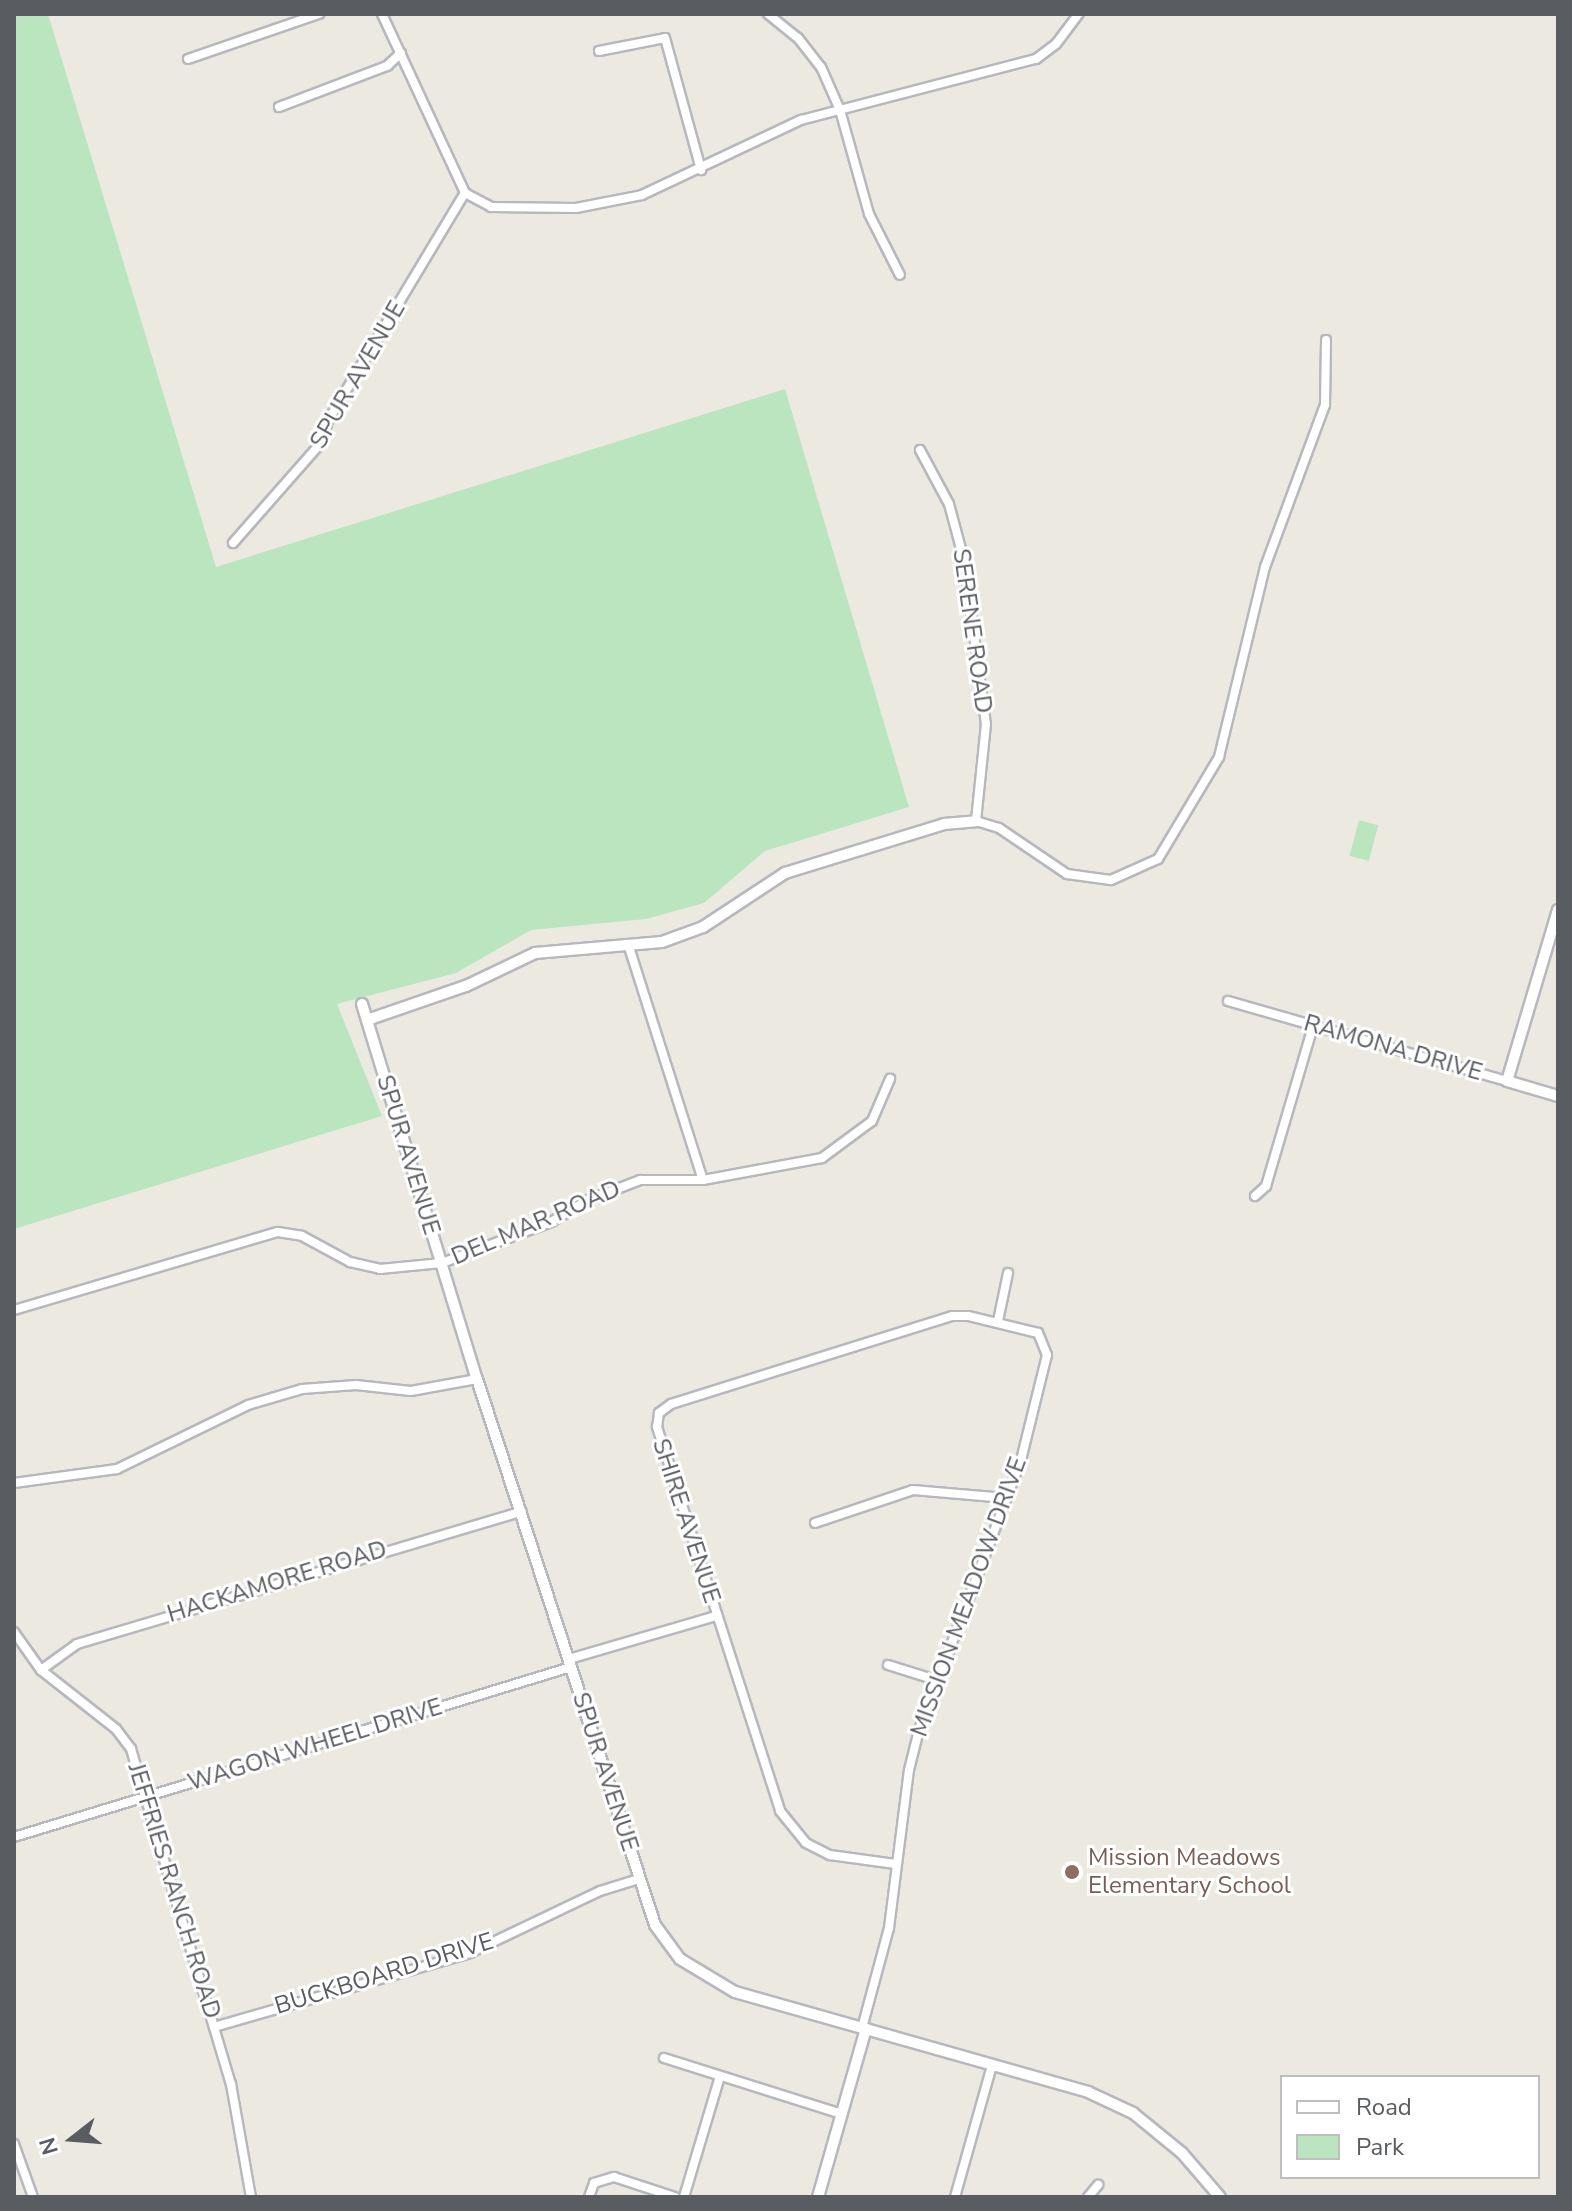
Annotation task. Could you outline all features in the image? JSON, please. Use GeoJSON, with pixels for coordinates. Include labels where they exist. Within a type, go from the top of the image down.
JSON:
{"type":"FeatureCollection","features":[{"type":"Feature","properties":{"kind":"street"},"geometry":{"type":"LineString","coordinates":[[188,59],[319,14]]}},
{"type":"Feature","properties":{"kind":"street"},"geometry":{"type":"LineString","coordinates":[[382,14],[465,193],[491,207],[576,208],[642,195],[701,170],[766,134],[840,110],[1036,59],[1056,44],[1079,14]]}},
{"type":"Feature","properties":{"kind":"street"},"geometry":{"type":"LineString","coordinates":[[768,14],[810,50],[840,110],[869,214],[900,275]]}},
{"type":"Feature","properties":{"kind":"street"},"geometry":{"type":"LineString","coordinates":[[599,51],[665,38],[701,170]]}},
{"type":"Feature","properties":{"kind":"street"},"geometry":{"type":"LineString","coordinates":[[279,107],[387,66],[401,53]]}},
{"type":"Feature","properties":{"kind":"street","name":"SPUR AVENUE"},"geometry":{"type":"LineString","coordinates":[[233,543],[321,443],[329,419],[465,193]]}},
{"type":"Feature","properties":{"kind":"street"},"geometry":{"type":"LineString","coordinates":[[367,1020],[466,986],[535,953],[629,947],[703,927],[785,873],[944,824],[976,821],[999,828],[1067,874],[1111,880],[1145,868],[1173,841],[1219,757],[1237,700],[1265,567],[1327,396],[1326,340]]}},
{"type":"Feature","properties":{"kind":"street","name":"SERENE ROAD"},"geometry":{"type":"LineString","coordinates":[[920,450],[949,504],[964,560],[986,724],[976,821]]}},
{"type":"Feature","properties":{"kind":"street"},"geometry":{"type":"LineString","coordinates":[[1507,1081],[1558,910]]}},
{"type":"Feature","properties":{"kind":"street"},"geometry":{"type":"LineString","coordinates":[[629,947],[703,1180]]}},
{"type":"Feature","properties":{"kind":"street","name":"RAMONA DRIVE"},"geometry":{"type":"LineString","coordinates":[[1228,1001],[1558,1096]]}},
{"type":"Feature","properties":{"kind":"street","name":"SPUR AVENUE"},"geometry":{"type":"LineString","coordinates":[[362,1004],[477,1379],[655,1925],[680,1959],[701,1976],[735,1992],[1088,2092],[1133,2113],[1182,2153],[1220,2197]]}},
{"type":"Feature","properties":{"kind":"street"},"geometry":{"type":"LineString","coordinates":[[1255,1196],[1266,1186],[1313,1026]]}},
{"type":"Feature","properties":{"kind":"street","name":"DEL MAR ROAD"},"geometry":{"type":"LineString","coordinates":[[14,1310],[278,1232],[302,1236],[350,1262],[380,1269],[442,1263],[551,1222],[620,1186],[640,1180],[703,1180],[806,1163],[836,1151],[872,1121],[890,1079]]}},
{"type":"Feature","properties":{"kind":"street"},"geometry":{"type":"LineString","coordinates":[[998,1321],[1008,1273]]}},
{"type":"Feature","properties":{"kind":"street","name":"SHIRE AVENUE"},"geometry":{"type":"LineString","coordinates":[[895,1864],[830,1855],[806,1843],[787,1823],[716,1616],[657,1427],[659,1413],[671,1404],[952,1316],[998,1321],[1038,1333],[1047,1355]]}},
{"type":"Feature","properties":{"kind":"street","name":"MISSION MEADOW DRIVE"},"geometry":{"type":"LineString","coordinates":[[818,2197],[889,1928],[909,1770],[936,1680],[1021,1460],[1047,1355]]}},
{"type":"Feature","properties":{"kind":"street"},"geometry":{"type":"LineString","coordinates":[[14,1483],[117,1469],[248,1405],[302,1389],[356,1385],[411,1391],[477,1379]]}},
{"type":"Feature","properties":{"kind":"street"},"geometry":{"type":"LineString","coordinates":[[815,1523],[913,1490],[1006,1498]]}},
{"type":"Feature","properties":{"kind":"street","name":"HACKAMORE ROAD"},"geometry":{"type":"LineString","coordinates":[[41,1670],[77,1644],[522,1511]]}},
{"type":"Feature","properties":{"kind":"street","name":"WAGON WHEEL DRIVE"},"geometry":{"type":"LineString","coordinates":[[14,1837],[716,1616]]}},
{"type":"Feature","properties":{"kind":"street","name":"JEFFRIES RANCH ROAD"},"geometry":{"type":"LineString","coordinates":[[14,1632],[41,1670],[116,1729],[131,1749],[148,1797],[231,2084],[251,2197]]}},
{"type":"Feature","properties":{"kind":"street"},"geometry":{"type":"LineString","coordinates":[[888,1665],[936,1680]]}},
{"type":"Feature","properties":{"kind":"street","name":"BUCKBOARD DRIVE"},"geometry":{"type":"LineString","coordinates":[[214,2027],[470,1953],[600,1891],[639,1879]]}},
{"type":"Feature","properties":{"kind":"street"},"geometry":{"type":"LineString","coordinates":[[664,2058],[842,2114]]}},
{"type":"Feature","properties":{"kind":"street"},"geometry":{"type":"LineString","coordinates":[[955,2197],[992,2065]]}},
{"type":"Feature","properties":{"kind":"street"},"geometry":{"type":"LineString","coordinates":[[684,2197],[720,2076]]}},
{"type":"Feature","properties":{"kind":"street"},"geometry":{"type":"LineString","coordinates":[[14,2144],[33,2197]]}},
{"type":"Feature","properties":{"kind":"street"},"geometry":{"type":"LineString","coordinates":[[589,2197],[594,2183],[614,2177],[675,2197]]}},
{"type":"Feature","properties":{"kind":"street"},"geometry":{"type":"LineString","coordinates":[[1088,2197],[1098,2185]]}},
{"type":"Feature","properties":{"kind":"green space"},"geometry":{"type":"Polygon","coordinates":[[[14,14],[48,14],[216,567],[785,389],[909,807],[765,851],[704,903],[646,919],[531,930],[456,973],[337,1004],[382,1116],[14,1229],[14,14]]]}},
{"type":"Feature","properties":{"kind":"green space"},"geometry":{"type":"Polygon","coordinates":[[[1359,820],[1378,825],[1369,861],[1349,856],[1359,820]]]}},
{"type":"Feature","properties":{"kind":"place","name":"Mission Meadows Elementary School"},"geometry":{"type":"Point","coordinates":[1072,1872]}}]}
